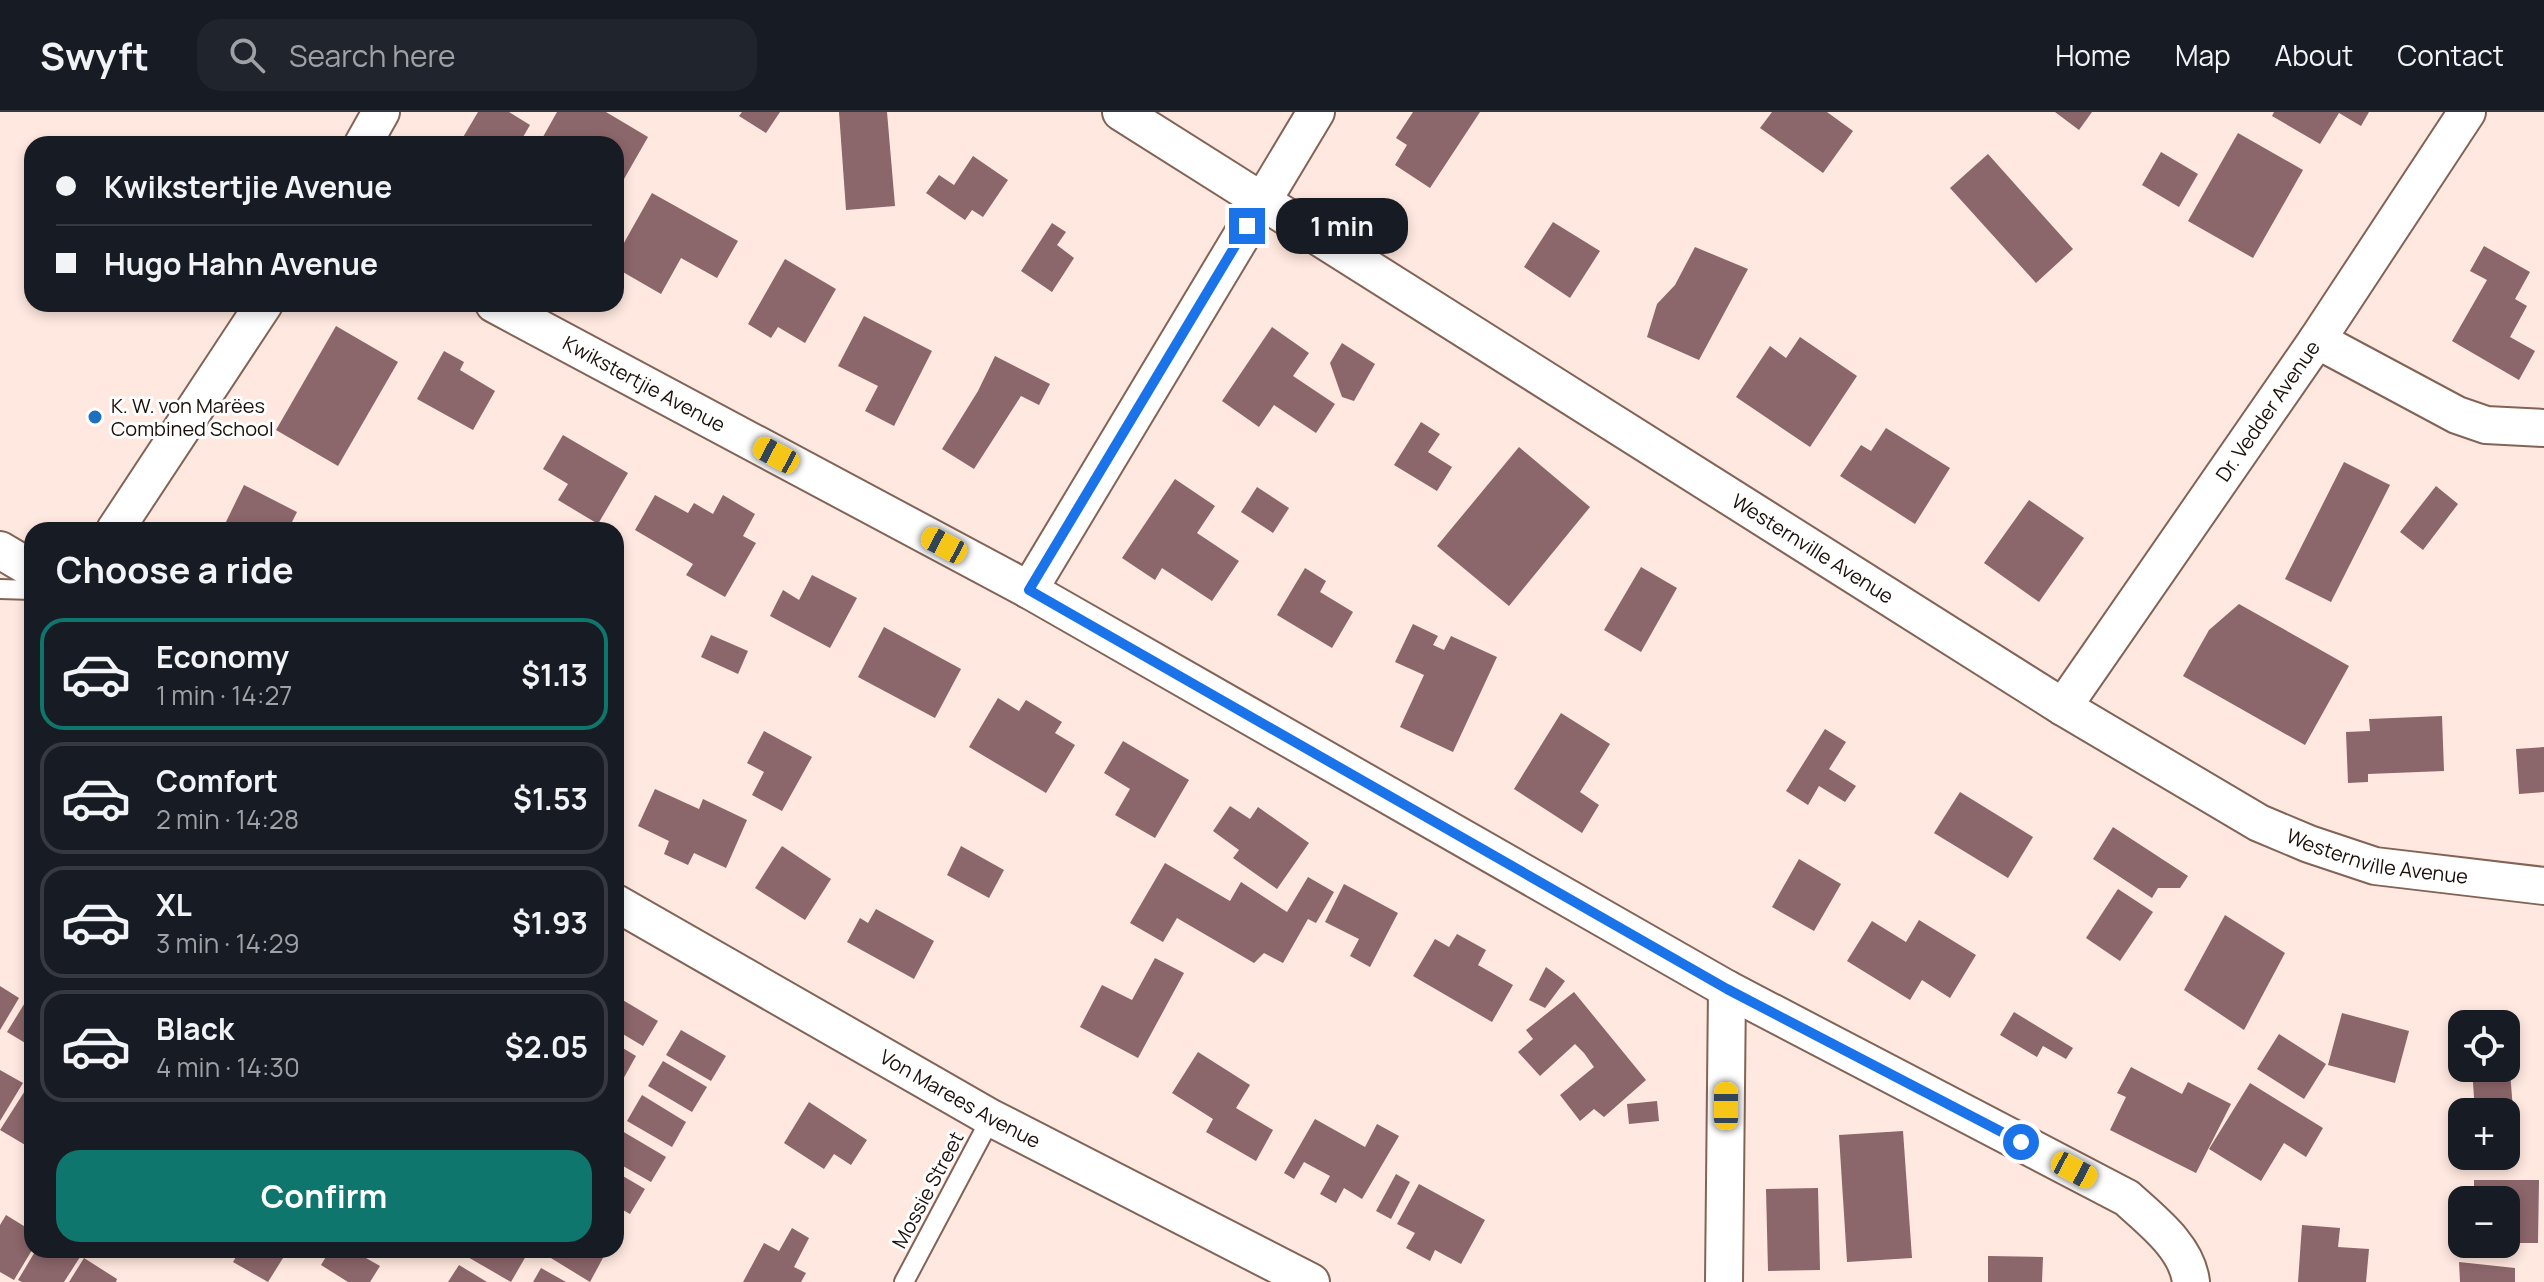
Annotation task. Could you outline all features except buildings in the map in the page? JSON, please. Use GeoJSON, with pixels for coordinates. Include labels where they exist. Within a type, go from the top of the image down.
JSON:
{"type":"FeatureCollection","features":[{"type":"Feature","properties":{"kind":"street"},"geometry":{"type":"LineString","coordinates":[[368,136],[381,112]]}},
{"type":"Feature","properties":{"kind":"street","name":"Westernville Avenue"},"geometry":{"type":"LineString","coordinates":[[1121,112],[2063,707],[2259,823],[2375,866],[2544,886]]}},
{"type":"Feature","properties":{"kind":"street"},"geometry":{"type":"LineString","coordinates":[[1029,590],[1316,112]]}},
{"type":"Feature","properties":{"kind":"street","name":"Dr. Vedder Avenue"},"geometry":{"type":"LineString","coordinates":[[2063,707],[2317,340],[2467,112]]}},
{"type":"Feature","properties":{"kind":"street"},"geometry":{"type":"LineString","coordinates":[[120,522],[259,312]]}},
{"type":"Feature","properties":{"kind":"street","name":"Kwikstertjie Avenue"},"geometry":{"type":"LineString","coordinates":[[509,312],[1029,590],[1727,989],[2127,1198],[2162,1230],[2189,1265],[2191,1282]]}},
{"type":"Feature","properties":{"kind":"street"},"geometry":{"type":"LineString","coordinates":[[2317,340],[2457,415],[2486,425],[2544,428]]}},
{"type":"Feature","properties":{"kind":"street"},"geometry":{"type":"LineString","coordinates":[[0,550],[24,564]]}},
{"type":"Feature","properties":{"kind":"street","name":"Von Marees Avenue"},"geometry":{"type":"LineString","coordinates":[[624,908],[991,1118],[1311,1282]]}},
{"type":"Feature","properties":{"kind":"street"},"geometry":{"type":"LineString","coordinates":[[1724,1282],[1727,989]]}},
{"type":"Feature","properties":{"kind":"lane"},"geometry":{"type":"LineString","coordinates":[[0,589],[24,590]]}},
{"type":"Feature","properties":{"kind":"lane","name":"Mossie Street"},"geometry":{"type":"LineString","coordinates":[[904,1282],[991,1118]]}},
{"type":"Feature","properties":{"kind":"place","name":"K. W. von Marëes Combined School"},"geometry":{"type":"Point","coordinates":[95,417]}},
{"type":"Feature","properties":{"kind":"route"},"geometry":{"type":"LineString","coordinates":[[1247,226],[1029,590],[1727,989],[2021,1142]]}}]}
